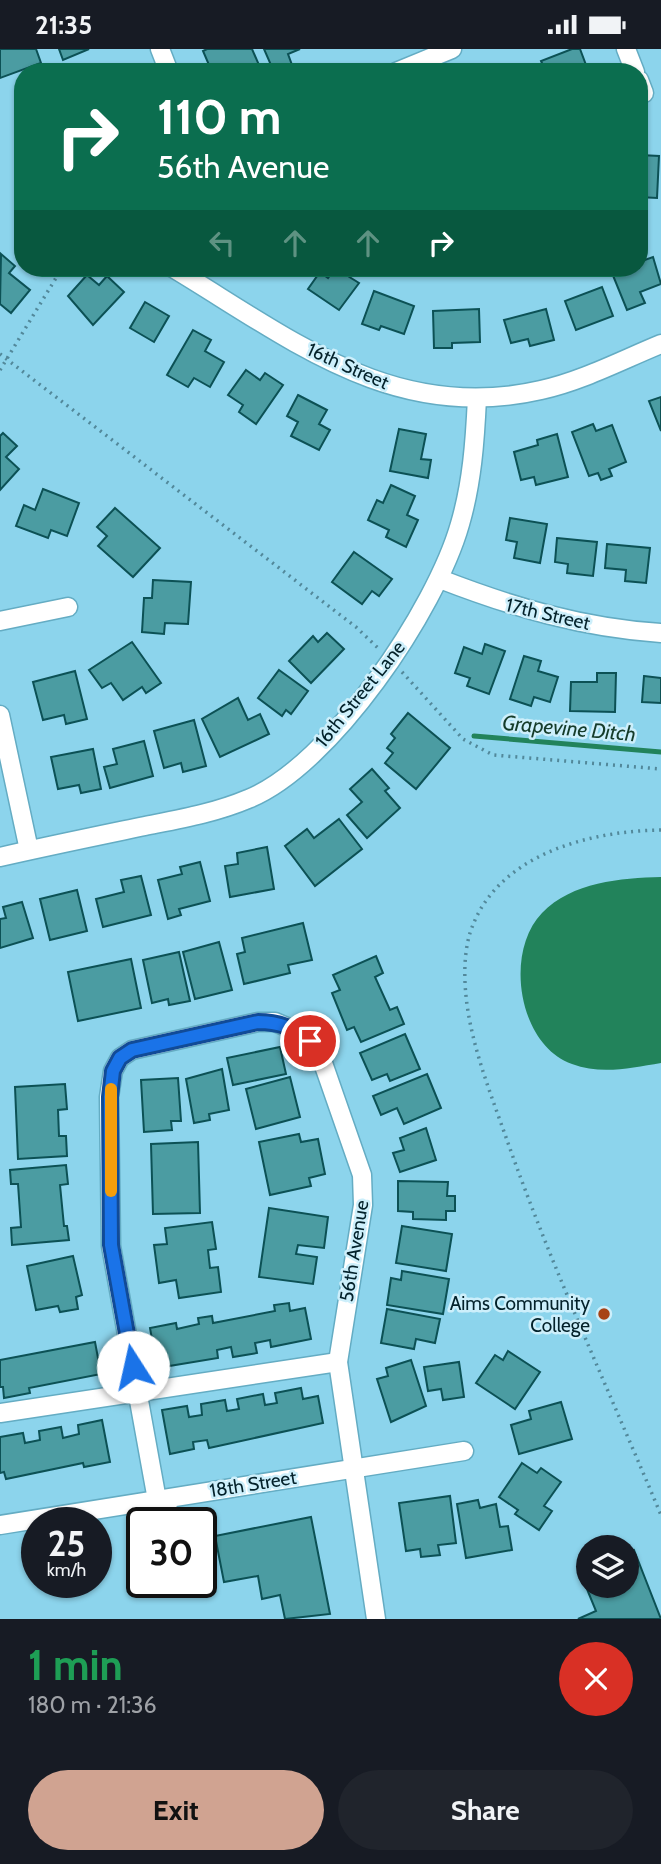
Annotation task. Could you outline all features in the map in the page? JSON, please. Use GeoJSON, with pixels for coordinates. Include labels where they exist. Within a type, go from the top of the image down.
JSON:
{"type":"FeatureCollection","features":[{"type":"Feature","properties":{"kind":"street"},"geometry":{"type":"LineString","coordinates":[[418,63],[452,49]]}},
{"type":"Feature","properties":{"kind":"street","name":"16th Street"},"geometry":{"type":"LineString","coordinates":[[188,277],[327,361],[374,382],[425,395],[477,398],[560,385],[661,344]]}},
{"type":"Feature","properties":{"kind":"street","name":"16th Street Lane"},"geometry":{"type":"LineString","coordinates":[[0,857],[207,813],[250,799],[285,778],[328,739],[410,633],[440,579],[460,524],[471,473],[477,398]]}},
{"type":"Feature","properties":{"kind":"street","name":"17th Street"},"geometry":{"type":"LineString","coordinates":[[440,579],[508,605],[579,623],[661,633]]}},
{"type":"Feature","properties":{"kind":"street"},"geometry":{"type":"LineString","coordinates":[[0,621],[68,607]]}},
{"type":"Feature","properties":{"kind":"street"},"geometry":{"type":"LineString","coordinates":[[0,715],[29,850]]}},
{"type":"Feature","properties":{"kind":"street","name":"56th Avenue"},"geometry":{"type":"LineString","coordinates":[[138,1391],[111,1245],[110,1097],[113,1071],[120,1058],[132,1050],[258,1022],[275,1022],[300,1033],[310,1041],[323,1063],[362,1175],[363,1205],[338,1362],[376,1619]]}},
{"type":"Feature","properties":{"kind":"street"},"geometry":{"type":"LineString","coordinates":[[0,1413],[338,1362]]}},
{"type":"Feature","properties":{"kind":"street"},"geometry":{"type":"LineString","coordinates":[[138,1391],[164,1499]]}},
{"type":"Feature","properties":{"kind":"street","name":"18th Street"},"geometry":{"type":"LineString","coordinates":[[0,1525],[464,1451]]}},
{"type":"Feature","properties":{"kind":"lane"},"geometry":{"type":"LineString","coordinates":[[164,1499],[167,1507]]}},
{"type":"Feature","properties":{"kind":"path"},"geometry":{"type":"LineString","coordinates":[[0,370],[57,277]]}},
{"type":"Feature","properties":{"kind":"path"},"geometry":{"type":"LineString","coordinates":[[0,354],[356,627],[391,660],[463,739],[493,755],[661,769]]}},
{"type":"Feature","properties":{"kind":"path"},"geometry":{"type":"LineString","coordinates":[[661,830],[612,834],[576,842],[521,867],[494,888],[479,909],[469,936],[465,963],[466,998],[474,1034],[515,1163],[661,1515]]}},
{"type":"Feature","properties":{"kind":"shaded area"},"geometry":{"type":"Polygon","coordinates":[[[661,877],[661,1063],[605,1070],[572,1064],[554,1054],[539,1038],[529,1018],[521,973],[523,950],[530,930],[542,913],[554,903],[582,888],[614,881],[661,877]]]}},
{"type":"Feature","properties":{"kind":"building"},"geometry":{"type":"Polygon","coordinates":[[[0,49],[36,49],[41,63],[14,63],[14,73],[0,78],[0,49]]]}},
{"type":"Feature","properties":{"kind":"building"},"geometry":{"type":"Polygon","coordinates":[[[59,49],[89,49],[63,60],[59,49]]]}},
{"type":"Feature","properties":{"kind":"building"},"geometry":{"type":"Polygon","coordinates":[[[252,49],[258,63],[208,63],[203,51],[252,49]]]}},
{"type":"Feature","properties":{"kind":"building"},"geometry":{"type":"Polygon","coordinates":[[[264,49],[300,49],[288,54],[291,63],[270,63],[264,49]]]}},
{"type":"Feature","properties":{"kind":"building"},"geometry":{"type":"Polygon","coordinates":[[[572,49],[580,49],[585,63],[542,63],[541,61],[572,49]]]}},
{"type":"Feature","properties":{"kind":"building"},"geometry":{"type":"Polygon","coordinates":[[[648,155],[659,156],[657,198],[648,198],[648,155]]]}},
{"type":"Feature","properties":{"kind":"building"},"geometry":{"type":"Polygon","coordinates":[[[1,254],[14,265],[9,273],[30,290],[11,313],[0,304],[1,254]]]}},
{"type":"Feature","properties":{"kind":"building"},"geometry":{"type":"Polygon","coordinates":[[[653,257],[661,284],[640,292],[645,303],[627,310],[614,277],[648,277],[648,259],[653,257]]]}},
{"type":"Feature","properties":{"kind":"building"},"geometry":{"type":"Polygon","coordinates":[[[85,277],[89,277],[99,285],[108,277],[124,292],[93,325],[68,296],[85,277]]]}},
{"type":"Feature","properties":{"kind":"building"},"geometry":{"type":"Polygon","coordinates":[[[316,277],[349,277],[359,283],[339,310],[308,289],[316,277]]]}},
{"type":"Feature","properties":{"kind":"building"},"geometry":{"type":"Polygon","coordinates":[[[602,287],[613,316],[576,330],[565,301],[602,287]]]}},
{"type":"Feature","properties":{"kind":"building"},"geometry":{"type":"Polygon","coordinates":[[[374,291],[414,306],[404,334],[381,326],[379,330],[362,324],[374,291]]]}},
{"type":"Feature","properties":{"kind":"building"},"geometry":{"type":"Polygon","coordinates":[[[145,302],[169,316],[154,342],[130,328],[145,302]]]}},
{"type":"Feature","properties":{"kind":"building"},"geometry":{"type":"Polygon","coordinates":[[[479,309],[480,342],[452,343],[452,348],[434,348],[433,311],[479,309]]]}},
{"type":"Feature","properties":{"kind":"building"},"geometry":{"type":"Polygon","coordinates":[[[546,309],[554,340],[530,346],[528,339],[511,343],[504,320],[546,309]]]}},
{"type":"Feature","properties":{"kind":"building"},"geometry":{"type":"Polygon","coordinates":[[[193,330],[211,340],[205,351],[224,362],[210,387],[194,378],[188,387],[167,375],[193,330]]]}},
{"type":"Feature","properties":{"kind":"building"},"geometry":{"type":"Polygon","coordinates":[[[246,370],[260,380],[265,373],[283,385],[256,424],[239,412],[243,405],[228,395],[246,370]]]}},
{"type":"Feature","properties":{"kind":"building"},"geometry":{"type":"Polygon","coordinates":[[[298,395],[327,410],[319,424],[330,430],[319,450],[291,436],[298,422],[287,416],[298,395]]]}},
{"type":"Feature","properties":{"kind":"building"},"geometry":{"type":"Polygon","coordinates":[[[661,397],[661,431],[649,401],[661,397]]]}},
{"type":"Feature","properties":{"kind":"building"},"geometry":{"type":"Polygon","coordinates":[[[593,424],[596,431],[612,425],[626,462],[609,469],[612,476],[601,480],[598,473],[589,476],[572,432],[593,424]]]}},
{"type":"Feature","properties":{"kind":"building"},"geometry":{"type":"Polygon","coordinates":[[[399,429],[426,434],[421,459],[431,460],[428,478],[390,471],[399,429]]]}},
{"type":"Feature","properties":{"kind":"building"},"geometry":{"type":"Polygon","coordinates":[[[3,433],[17,446],[6,457],[19,469],[0,490],[0,436],[3,433]]]}},
{"type":"Feature","properties":{"kind":"building"},"geometry":{"type":"Polygon","coordinates":[[[557,434],[568,477],[536,485],[534,477],[521,480],[514,452],[538,445],[537,440],[557,434]]]}},
{"type":"Feature","properties":{"kind":"building"},"geometry":{"type":"Polygon","coordinates":[[[391,485],[415,496],[407,515],[418,520],[406,547],[386,537],[389,530],[368,520],[377,500],[383,503],[391,485]]]}},
{"type":"Feature","properties":{"kind":"building"},"geometry":{"type":"Polygon","coordinates":[[[43,489],[79,503],[67,536],[51,530],[48,538],[16,526],[24,505],[35,510],[43,489]]]}},
{"type":"Feature","properties":{"kind":"building"},"geometry":{"type":"Polygon","coordinates":[[[115,508],[160,548],[133,577],[98,546],[107,536],[97,527],[115,508]]]}},
{"type":"Feature","properties":{"kind":"building"},"geometry":{"type":"Polygon","coordinates":[[[510,518],[547,524],[540,563],[514,558],[517,542],[506,540],[510,518]]]}},
{"type":"Feature","properties":{"kind":"building"},"geometry":{"type":"Polygon","coordinates":[[[557,538],[597,542],[593,576],[567,573],[568,564],[555,562],[557,538]]]}},
{"type":"Feature","properties":{"kind":"building"},"geometry":{"type":"Polygon","coordinates":[[[607,544],[650,548],[646,583],[625,581],[626,570],[605,568],[607,544]]]}},
{"type":"Feature","properties":{"kind":"building"},"geometry":{"type":"Polygon","coordinates":[[[354,552],[392,579],[379,596],[372,591],[362,604],[332,582],[354,552]]]}},
{"type":"Feature","properties":{"kind":"building"},"geometry":{"type":"Polygon","coordinates":[[[153,580],[191,582],[188,624],[165,623],[164,634],[142,632],[144,598],[152,598],[153,580]]]}},
{"type":"Feature","properties":{"kind":"building"},"geometry":{"type":"Polygon","coordinates":[[[327,633],[344,649],[311,683],[289,661],[313,636],[318,642],[327,633]]]}},
{"type":"Feature","properties":{"kind":"building"},"geometry":{"type":"Polygon","coordinates":[[[132,642],[161,683],[146,693],[142,687],[123,700],[111,683],[102,688],[89,670],[132,642]]]}},
{"type":"Feature","properties":{"kind":"building"},"geometry":{"type":"Polygon","coordinates":[[[485,644],[505,651],[489,694],[467,686],[470,678],[455,673],[464,647],[482,654],[485,644]]]}},
{"type":"Feature","properties":{"kind":"building"},"geometry":{"type":"Polygon","coordinates":[[[524,656],[541,661],[538,671],[558,677],[550,702],[534,697],[531,706],[510,699],[524,656]]]}},
{"type":"Feature","properties":{"kind":"building"},"geometry":{"type":"Polygon","coordinates":[[[279,670],[308,691],[291,714],[286,710],[282,716],[258,698],[279,670]]]}},
{"type":"Feature","properties":{"kind":"building"},"geometry":{"type":"Polygon","coordinates":[[[75,671],[87,719],[66,724],[64,715],[43,720],[33,682],[75,671]]]}},
{"type":"Feature","properties":{"kind":"building"},"geometry":{"type":"Polygon","coordinates":[[[597,673],[616,673],[615,712],[570,711],[571,682],[597,682],[597,673]]]}},
{"type":"Feature","properties":{"kind":"building"},"geometry":{"type":"Polygon","coordinates":[[[644,676],[661,678],[661,703],[642,702],[644,676]]]}},
{"type":"Feature","properties":{"kind":"building"},"geometry":{"type":"Polygon","coordinates":[[[238,698],[248,720],[260,714],[269,734],[220,757],[202,719],[238,698]]]}},
{"type":"Feature","properties":{"kind":"building"},"geometry":{"type":"Polygon","coordinates":[[[408,713],[450,748],[416,789],[385,763],[393,753],[387,748],[395,738],[391,734],[408,713]]]}},
{"type":"Feature","properties":{"kind":"building"},"geometry":{"type":"Polygon","coordinates":[[[194,720],[206,766],[183,772],[181,763],[164,768],[154,731],[194,720]]]}},
{"type":"Feature","properties":{"kind":"building"},"geometry":{"type":"Polygon","coordinates":[[[144,741],[153,776],[110,788],[104,767],[117,764],[113,749],[144,741]]]}},
{"type":"Feature","properties":{"kind":"building"},"geometry":{"type":"Polygon","coordinates":[[[93,749],[101,789],[81,793],[79,785],[58,789],[51,757],[93,749]]]}},
{"type":"Feature","properties":{"kind":"building"},"geometry":{"type":"Polygon","coordinates":[[[372,769],[389,788],[385,791],[400,808],[367,838],[347,815],[362,802],[350,789],[372,769]]]}},
{"type":"Feature","properties":{"kind":"building"},"geometry":{"type":"Polygon","coordinates":[[[339,819],[362,849],[315,886],[285,846],[307,829],[314,838],[339,819]]]}},
{"type":"Feature","properties":{"kind":"building"},"geometry":{"type":"Polygon","coordinates":[[[267,847],[274,889],[230,897],[225,866],[238,864],[237,853],[267,847]]]}},
{"type":"Feature","properties":{"kind":"building"},"geometry":{"type":"Polygon","coordinates":[[[200,862],[210,901],[179,909],[181,915],[168,919],[158,880],[182,874],[180,867],[200,862]]]}},
{"type":"Feature","properties":{"kind":"building"},"geometry":{"type":"Polygon","coordinates":[[[141,876],[151,915],[103,927],[96,899],[124,892],[121,880],[141,876]]]}},
{"type":"Feature","properties":{"kind":"building"},"geometry":{"type":"Polygon","coordinates":[[[77,890],[87,931],[50,940],[40,899],[77,890]]]}},
{"type":"Feature","properties":{"kind":"building"},"geometry":{"type":"Polygon","coordinates":[[[22,902],[33,938],[0,948],[0,919],[6,918],[3,907],[22,902]]]}},
{"type":"Feature","properties":{"kind":"building"},"geometry":{"type":"Polygon","coordinates":[[[303,923],[312,960],[288,965],[290,973],[244,984],[237,954],[245,952],[242,938],[303,923]]]}},
{"type":"Feature","properties":{"kind":"building"},"geometry":{"type":"Polygon","coordinates":[[[219,942],[232,990],[195,999],[183,952],[219,942]]]}},
{"type":"Feature","properties":{"kind":"building"},"geometry":{"type":"Polygon","coordinates":[[[179,952],[190,1001],[169,1005],[168,999],[152,1003],[143,960],[179,952]]]}},
{"type":"Feature","properties":{"kind":"building"},"geometry":{"type":"Polygon","coordinates":[[[376,956],[383,973],[375,977],[390,1010],[397,1007],[404,1024],[361,1042],[354,1027],[347,1030],[332,993],[340,990],[333,975],[376,956]]]}},
{"type":"Feature","properties":{"kind":"building"},"geometry":{"type":"Polygon","coordinates":[[[131,959],[141,1008],[78,1021],[68,972],[131,959]]]}},
{"type":"Feature","properties":{"kind":"building"},"geometry":{"type":"Polygon","coordinates":[[[405,1034],[420,1069],[390,1081],[387,1074],[372,1080],[360,1053],[405,1034]]]}},
{"type":"Feature","properties":{"kind":"building"},"geometry":{"type":"Polygon","coordinates":[[[280,1047],[286,1074],[233,1085],[227,1058],[280,1047]]]}},
{"type":"Feature","properties":{"kind":"building"},"geometry":{"type":"Polygon","coordinates":[[[222,1069],[229,1110],[209,1114],[210,1120],[194,1123],[186,1079],[222,1069]]]}},
{"type":"Feature","properties":{"kind":"building"},"geometry":{"type":"Polygon","coordinates":[[[427,1074],[441,1108],[404,1124],[397,1108],[381,1115],[373,1096],[427,1074]]]}},
{"type":"Feature","properties":{"kind":"building"},"geometry":{"type":"Polygon","coordinates":[[[290,1077],[300,1117],[256,1129],[246,1089],[290,1077]]]}},
{"type":"Feature","properties":{"kind":"building"},"geometry":{"type":"Polygon","coordinates":[[[178,1078],[181,1121],[171,1121],[172,1130],[144,1132],[141,1080],[178,1078]]]}},
{"type":"Feature","properties":{"kind":"building"},"geometry":{"type":"Polygon","coordinates":[[[65,1084],[67,1109],[58,1110],[59,1136],[66,1136],[67,1156],[18,1159],[15,1087],[65,1084]]]}},
{"type":"Feature","properties":{"kind":"building"},"geometry":{"type":"Polygon","coordinates":[[[426,1128],[436,1160],[400,1172],[393,1153],[404,1150],[400,1138],[426,1128]]]}},
{"type":"Feature","properties":{"kind":"building"},"geometry":{"type":"Polygon","coordinates":[[[299,1134],[301,1142],[318,1139],[325,1174],[309,1178],[311,1186],[270,1195],[259,1142],[299,1134]]]}},
{"type":"Feature","properties":{"kind":"building"},"geometry":{"type":"Polygon","coordinates":[[[198,1142],[200,1213],[153,1214],[151,1144],[198,1142]]]}},
{"type":"Feature","properties":{"kind":"building"},"geometry":{"type":"Polygon","coordinates":[[[66,1165],[68,1184],[60,1185],[64,1226],[67,1226],[69,1240],[12,1245],[11,1228],[21,1227],[18,1184],[11,1184],[10,1170],[66,1165]]]}},
{"type":"Feature","properties":{"kind":"building"},"geometry":{"type":"Polygon","coordinates":[[[398,1181],[448,1182],[447,1196],[455,1196],[455,1211],[446,1211],[446,1220],[413,1219],[413,1212],[398,1211],[398,1181]]]}},
{"type":"Feature","properties":{"kind":"building"},"geometry":{"type":"Polygon","coordinates":[[[269,1208],[328,1217],[324,1248],[298,1245],[296,1254],[317,1257],[313,1284],[259,1277],[269,1208]]]}},
{"type":"Feature","properties":{"kind":"building"},"geometry":{"type":"Polygon","coordinates":[[[212,1222],[216,1249],[208,1250],[210,1268],[218,1267],[221,1292],[179,1298],[176,1280],[159,1283],[154,1245],[167,1244],[165,1228],[212,1222]]]}},
{"type":"Feature","properties":{"kind":"building"},"geometry":{"type":"Polygon","coordinates":[[[402,1226],[452,1234],[446,1271],[396,1263],[402,1226]]]}},
{"type":"Feature","properties":{"kind":"building"},"geometry":{"type":"Polygon","coordinates":[[[73,1256],[82,1295],[76,1297],[78,1309],[60,1312],[58,1306],[36,1310],[27,1266],[73,1256]]]}},
{"type":"Feature","properties":{"kind":"building"},"geometry":{"type":"Polygon","coordinates":[[[402,1271],[449,1279],[443,1314],[387,1305],[391,1278],[401,1280],[402,1271]]]}},
{"type":"Feature","properties":{"kind":"building"},"geometry":{"type":"Polygon","coordinates":[[[289,1303],[290,1311],[305,1308],[311,1339],[271,1347],[270,1340],[255,1343],[257,1353],[233,1357],[231,1347],[217,1350],[218,1358],[157,1368],[150,1328],[176,1323],[177,1329],[199,1324],[198,1318],[212,1316],[213,1323],[275,1311],[274,1305],[289,1303]]]}},
{"type":"Feature","properties":{"kind":"building"},"geometry":{"type":"Polygon","coordinates":[[[387,1309],[440,1319],[435,1343],[416,1339],[414,1349],[381,1343],[387,1309]]]}},
{"type":"Feature","properties":{"kind":"building"},"geometry":{"type":"Polygon","coordinates":[[[95,1342],[101,1374],[29,1388],[30,1393],[4,1398],[3,1387],[0,1387],[0,1360],[95,1342]]]}},
{"type":"Feature","properties":{"kind":"building"},"geometry":{"type":"Polygon","coordinates":[[[508,1351],[540,1372],[515,1409],[476,1383],[495,1355],[503,1360],[508,1351]]]}},
{"type":"Feature","properties":{"kind":"building"},"geometry":{"type":"Polygon","coordinates":[[[411,1360],[426,1406],[391,1422],[377,1379],[388,1376],[386,1368],[411,1360]]]}},
{"type":"Feature","properties":{"kind":"building"},"geometry":{"type":"Polygon","coordinates":[[[459,1362],[464,1397],[443,1400],[441,1389],[428,1391],[424,1367],[459,1362]]]}},
{"type":"Feature","properties":{"kind":"building"},"geometry":{"type":"Polygon","coordinates":[[[301,1388],[303,1399],[318,1396],[323,1423],[209,1448],[207,1440],[193,1442],[194,1449],[170,1454],[162,1410],[187,1406],[189,1417],[202,1415],[201,1404],[225,1400],[227,1411],[239,1409],[237,1399],[263,1394],[265,1405],[277,1403],[275,1393],[301,1388]]]}},
{"type":"Feature","properties":{"kind":"building"},"geometry":{"type":"Polygon","coordinates":[[[561,1402],[572,1439],[519,1454],[511,1425],[531,1419],[529,1411],[561,1402]]]}},
{"type":"Feature","properties":{"kind":"building"},"geometry":{"type":"Polygon","coordinates":[[[102,1420],[110,1462],[84,1467],[83,1463],[6,1479],[4,1472],[0,1473],[0,1437],[23,1433],[25,1443],[40,1440],[39,1431],[61,1427],[63,1438],[79,1434],[78,1425],[102,1420]]]}},
{"type":"Feature","properties":{"kind":"building"},"geometry":{"type":"Polygon","coordinates":[[[522,1463],[537,1473],[541,1468],[561,1482],[544,1506],[552,1511],[539,1530],[515,1514],[518,1510],[499,1497],[522,1463]]]}},
{"type":"Feature","properties":{"kind":"building"},"geometry":{"type":"Polygon","coordinates":[[[450,1496],[456,1543],[438,1545],[440,1555],[421,1557],[420,1549],[406,1551],[399,1503],[450,1496]]]}},
{"type":"Feature","properties":{"kind":"building"},"geometry":{"type":"Polygon","coordinates":[[[478,1500],[480,1508],[496,1504],[500,1527],[508,1526],[512,1550],[466,1558],[457,1504],[478,1500]]]}},
{"type":"Feature","properties":{"kind":"building"},"geometry":{"type":"Polygon","coordinates":[[[311,1517],[330,1614],[285,1619],[280,1595],[262,1599],[258,1576],[224,1582],[217,1536],[311,1517]]]}},
{"type":"Feature","properties":{"kind":"building"},"geometry":{"type":"Polygon","coordinates":[[[639,1563],[661,1619],[578,1619],[596,1611],[591,1598],[639,1598],[639,1563]]]}},
{"type":"Feature","properties":{"kind":"waterway","name":"Grapevine Ditch"},"geometry":{"type":"LineString","coordinates":[[474,736],[661,752]]}},
{"type":"Feature","properties":{"kind":"slow traffic"},"geometry":{"type":"LineString","coordinates":[[111,1089],[111,1191]]}},
{"type":"Feature","properties":{"kind":"place","name":"Aims Community College"},"geometry":{"type":"Point","coordinates":[604,1314]}},
{"type":"Feature","properties":{"kind":"route"},"geometry":{"type":"LineString","coordinates":[[133,1367],[111,1245],[110,1097],[113,1071],[120,1058],[132,1050],[258,1022],[275,1022],[300,1033],[310,1041]]}}]}
